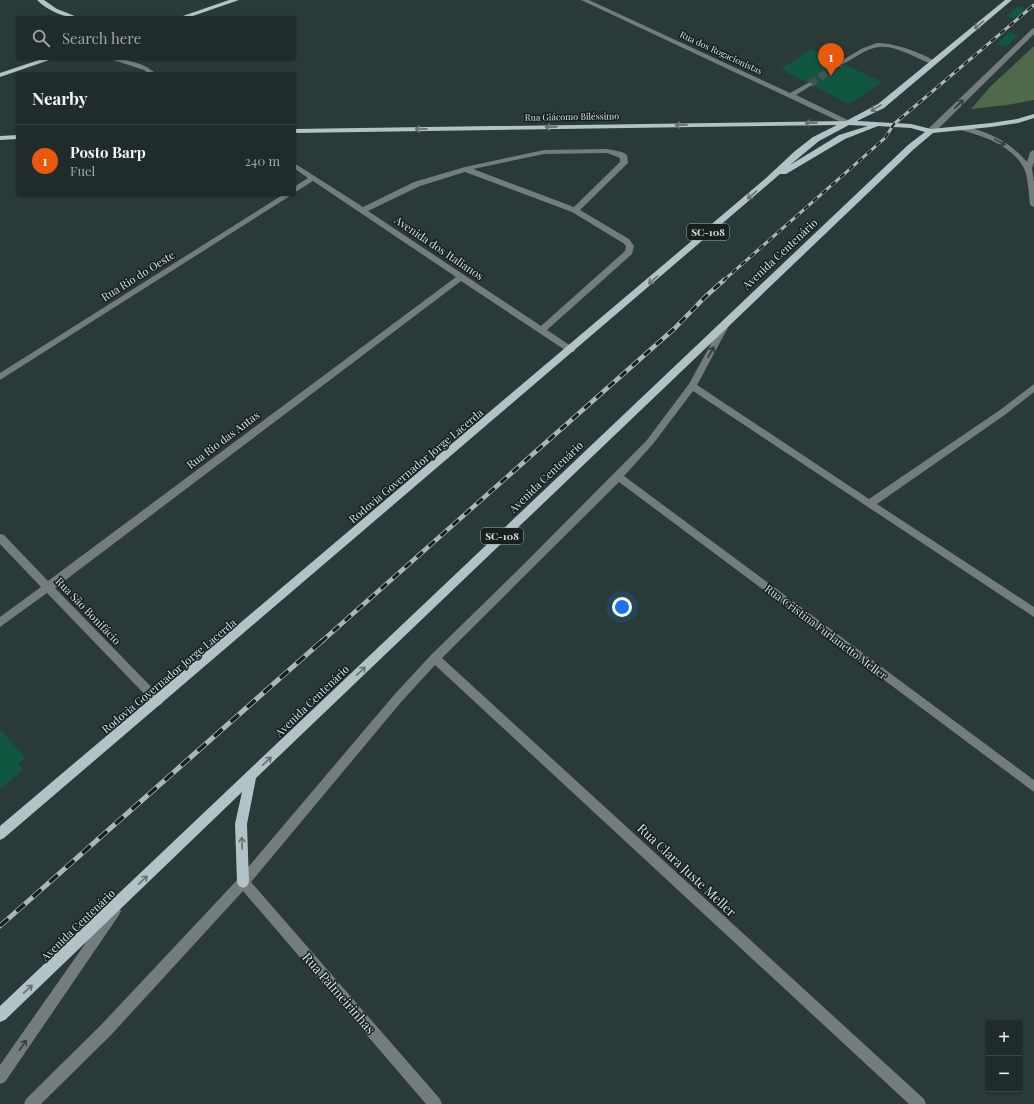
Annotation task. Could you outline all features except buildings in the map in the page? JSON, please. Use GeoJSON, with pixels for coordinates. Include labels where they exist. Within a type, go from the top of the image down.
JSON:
{"type":"FeatureCollection","features":[{"type":"Feature","properties":{"kind":"main road"},"geometry":{"type":"LineString","coordinates":[[40,0],[55,10],[72,16]]}},
{"type":"Feature","properties":{"kind":"main road"},"geometry":{"type":"LineString","coordinates":[[186,16],[236,0]]}},
{"type":"Feature","properties":{"kind":"main road"},"geometry":{"type":"LineString","coordinates":[[850,123],[881,106],[1009,0]]}},
{"type":"Feature","properties":{"kind":"main road"},"geometry":{"type":"LineString","coordinates":[[55,10],[60,16]]}},
{"type":"Feature","properties":{"kind":"main road"},"geometry":{"type":"LineString","coordinates":[[0,75],[46,60]]}},
{"type":"Feature","properties":{"kind":"main road"},"geometry":{"type":"LineString","coordinates":[[930,131],[1018,121],[1034,116]]}},
{"type":"Feature","properties":{"kind":"main road","name":"Rua Giácomo Biléssimo"},"geometry":{"type":"LineString","coordinates":[[296,131],[850,123],[917,127],[930,131]]}},
{"type":"Feature","properties":{"kind":"main road","name":"Rodovia Governador Jorge Lacerda"},"geometry":{"type":"LineString","coordinates":[[0,834],[571,350],[769,180],[798,153],[816,139],[850,123]]}},
{"type":"Feature","properties":{"kind":"main road"},"geometry":{"type":"LineString","coordinates":[[769,180],[808,159],[842,137],[883,124]]}},
{"type":"Feature","properties":{"kind":"main road","name":"Avenida Centenário"},"geometry":{"type":"LineString","coordinates":[[0,1015],[729,319],[911,147],[930,131]]}},
{"type":"Feature","properties":{"kind":"main road"},"geometry":{"type":"LineString","coordinates":[[0,138],[16,137]]}},
{"type":"Feature","properties":{"kind":"main road"},"geometry":{"type":"LineString","coordinates":[[243,882],[241,824],[251,776]]}},
{"type":"Feature","properties":{"kind":"street","name":"Rua dos Rogacionistas"},"geometry":{"type":"LineString","coordinates":[[584,0],[850,123]]}},
{"type":"Feature","properties":{"kind":"street"},"geometry":{"type":"LineString","coordinates":[[930,131],[1034,30]]}},
{"type":"Feature","properties":{"kind":"street"},"geometry":{"type":"LineString","coordinates":[[841,63],[871,46],[879,44],[888,45],[934,63]]}},
{"type":"Feature","properties":{"kind":"street"},"geometry":{"type":"LineString","coordinates":[[117,60],[146,69]]}},
{"type":"Feature","properties":{"kind":"street"},"geometry":{"type":"LineString","coordinates":[[139,60],[150,72]]}},
{"type":"Feature","properties":{"kind":"street"},"geometry":{"type":"LineString","coordinates":[[791,96],[810,84]]}},
{"type":"Feature","properties":{"kind":"street"},"geometry":{"type":"LineString","coordinates":[[964,128],[985,134],[1001,141],[1015,152],[1028,168]]}},
{"type":"Feature","properties":{"kind":"street"},"geometry":{"type":"LineString","coordinates":[[362,211],[417,184],[465,169],[544,152],[607,151],[624,157],[624,163],[575,210]]}},
{"type":"Feature","properties":{"kind":"street"},"geometry":{"type":"LineString","coordinates":[[1034,152],[1028,168],[1034,205]]}},
{"type":"Feature","properties":{"kind":"street","name":"Avenida dos Italianos"},"geometry":{"type":"LineString","coordinates":[[296,166],[571,350]]}},
{"type":"Feature","properties":{"kind":"street"},"geometry":{"type":"LineString","coordinates":[[465,169],[575,210],[626,240],[630,246],[629,252],[541,330]]}},
{"type":"Feature","properties":{"kind":"street"},"geometry":{"type":"LineString","coordinates":[[296,190],[314,178]]}},
{"type":"Feature","properties":{"kind":"street","name":"Rua Rio do Oeste"},"geometry":{"type":"LineString","coordinates":[[0,377],[286,196]]}},
{"type":"Feature","properties":{"kind":"street","name":"Rua Rio das Antas"},"geometry":{"type":"LineString","coordinates":[[0,623],[461,277]]}},
{"type":"Feature","properties":{"kind":"street"},"geometry":{"type":"LineString","coordinates":[[31,1104],[106,1030],[243,882],[398,698],[435,658],[618,476],[650,442],[692,386],[729,319]]}},
{"type":"Feature","properties":{"kind":"street"},"geometry":{"type":"LineString","coordinates":[[692,386],[1034,613]]}},
{"type":"Feature","properties":{"kind":"street"},"geometry":{"type":"LineString","coordinates":[[870,503],[1003,412],[1034,387]]}},
{"type":"Feature","properties":{"kind":"street","name":"Rua Cristina Furlanetto Meller"},"geometry":{"type":"LineString","coordinates":[[618,476],[1034,787]]}},
{"type":"Feature","properties":{"kind":"street","name":"Rua São Bonifácio"},"geometry":{"type":"LineString","coordinates":[[0,538],[158,701]]}},
{"type":"Feature","properties":{"kind":"street","name":"Rua Clara Juste Meller"},"geometry":{"type":"LineString","coordinates":[[435,658],[919,1104]]}},
{"type":"Feature","properties":{"kind":"street","name":"Rua Palmeirinhas"},"geometry":{"type":"LineString","coordinates":[[243,882],[435,1104]]}},
{"type":"Feature","properties":{"kind":"street"},"geometry":{"type":"LineString","coordinates":[[0,1077],[123,899]]}},
{"type":"Feature","properties":{"kind":"green space"},"geometry":{"type":"Polygon","coordinates":[[[1034,46],[1034,100],[971,109],[990,87],[1034,46]]]}},
{"type":"Feature","properties":{"kind":"tunnel"},"geometry":{"type":"LineString","coordinates":[[810,84],[841,63]]}},
{"type":"Feature","properties":{"kind":"railway"},"geometry":{"type":"LineString","coordinates":[[723,281],[885,138],[894,124],[1034,5]]}},
{"type":"Feature","properties":{"kind":"railway"},"geometry":{"type":"LineString","coordinates":[[321,642],[675,328],[724,280]]}},
{"type":"Feature","properties":{"kind":"railway"},"geometry":{"type":"LineString","coordinates":[[0,926],[322,641]]}},
{"type":"Feature","properties":{"kind":"place","name":"Posto Barp"},"geometry":{"type":"Point","coordinates":[831,76]}}]}
